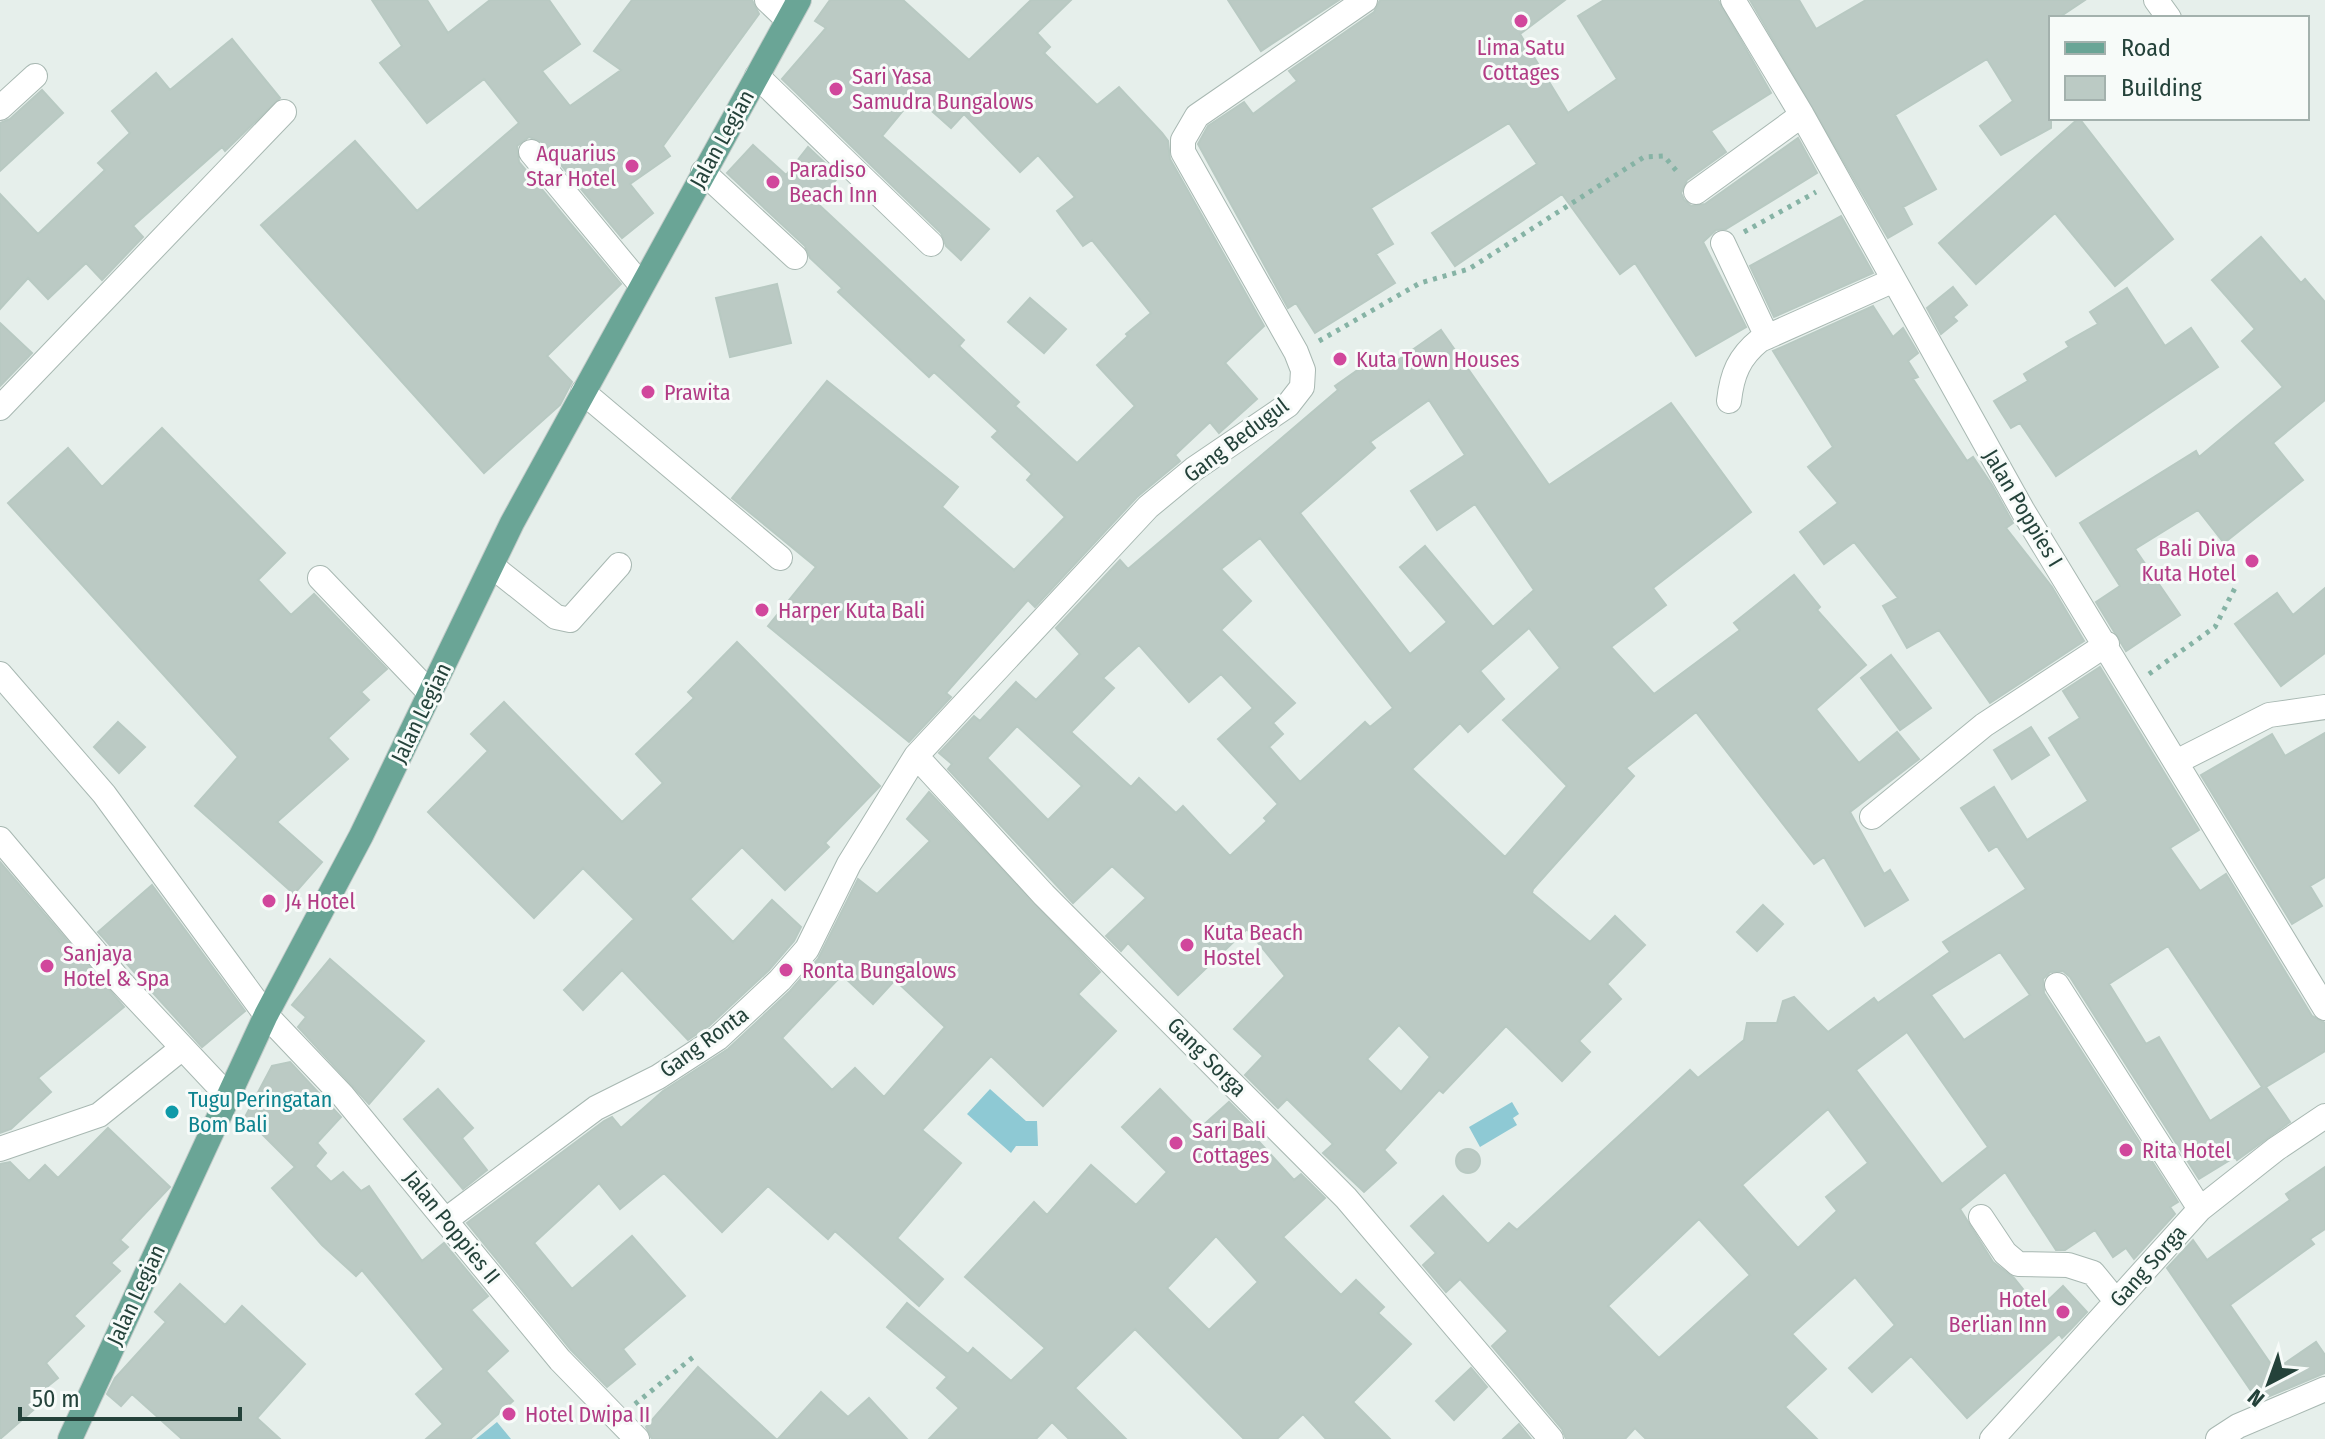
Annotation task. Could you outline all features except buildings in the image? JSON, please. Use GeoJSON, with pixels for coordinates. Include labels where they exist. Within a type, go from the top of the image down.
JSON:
{"type":"FeatureCollection","features":[{"type":"Feature","properties":{"kind":"main road","name":"Jalan Legian"},"geometry":{"type":"LineString","coordinates":[[70,1439],[266,1015],[431,694],[492,566],[583,392],[793,10]]}},
{"type":"Feature","properties":{"kind":"street"},"geometry":{"type":"LineString","coordinates":[[767,0],[793,10]]}},
{"type":"Feature","properties":{"kind":"street","name":"Gang Bedugul"},"geometry":{"type":"LineString","coordinates":[[916,756],[1148,507],[1194,469],[1288,405],[1302,387],[1303,370],[1296,352],[1183,152],[1183,140],[1197,116],[1365,0]]}},
{"type":"Feature","properties":{"kind":"street","name":"Jalan Poppies I"},"geometry":{"type":"LineString","coordinates":[[1733,0],[1802,115],[2023,511],[2107,644],[2325,1008]]}},
{"type":"Feature","properties":{"kind":"street"},"geometry":{"type":"LineString","coordinates":[[0,108],[35,76]]}},
{"type":"Feature","properties":{"kind":"street"},"geometry":{"type":"LineString","coordinates":[[757,76],[931,244]]}},
{"type":"Feature","properties":{"kind":"street"},"geometry":{"type":"LineString","coordinates":[[0,408],[284,112]]}},
{"type":"Feature","properties":{"kind":"street"},"geometry":{"type":"LineString","coordinates":[[1696,192],[1802,115]]}},
{"type":"Feature","properties":{"kind":"street"},"geometry":{"type":"LineString","coordinates":[[531,152],[641,285]]}},
{"type":"Feature","properties":{"kind":"street"},"geometry":{"type":"LineString","coordinates":[[703,172],[795,257]]}},
{"type":"Feature","properties":{"kind":"street"},"geometry":{"type":"LineString","coordinates":[[1723,243],[1767,337]]}},
{"type":"Feature","properties":{"kind":"street"},"geometry":{"type":"LineString","coordinates":[[1729,401],[1732,379],[1742,354],[1767,337],[1892,281]]}},
{"type":"Feature","properties":{"kind":"street"},"geometry":{"type":"LineString","coordinates":[[583,392],[780,558]]}},
{"type":"Feature","properties":{"kind":"street"},"geometry":{"type":"LineString","coordinates":[[492,566],[556,617],[570,620],[619,565]]}},
{"type":"Feature","properties":{"kind":"street"},"geometry":{"type":"LineString","coordinates":[[320,578],[431,694]]}},
{"type":"Feature","properties":{"kind":"street"},"geometry":{"type":"LineString","coordinates":[[1872,817],[1984,725],[2107,644]]}},
{"type":"Feature","properties":{"kind":"street","name":"Jalan Poppies II"},"geometry":{"type":"LineString","coordinates":[[0,674],[104,794],[266,1015],[343,1096],[560,1360],[637,1439]]}},
{"type":"Feature","properties":{"kind":"street"},"geometry":{"type":"LineString","coordinates":[[2176,762],[2269,715],[2325,707]]}},
{"type":"Feature","properties":{"kind":"street","name":"Gang Ronta"},"geometry":{"type":"LineString","coordinates":[[447,1219],[596,1108],[658,1077],[718,1038],[743,1016],[807,949],[857,850],[916,756]]}},
{"type":"Feature","properties":{"kind":"street","name":"Gang Sorga"},"geometry":{"type":"LineString","coordinates":[[916,756],[1044,895],[1346,1198],[1551,1439]]}},
{"type":"Feature","properties":{"kind":"street"},"geometry":{"type":"LineString","coordinates":[[0,839],[181,1049],[228,1096]]}},
{"type":"Feature","properties":{"kind":"street"},"geometry":{"type":"LineString","coordinates":[[2057,985],[2200,1209]]}},
{"type":"Feature","properties":{"kind":"street"},"geometry":{"type":"LineString","coordinates":[[0,1149],[99,1115],[181,1049]]}},
{"type":"Feature","properties":{"kind":"street","name":"Gang Sorga"},"geometry":{"type":"LineString","coordinates":[[1992,1439],[2200,1209],[2276,1149],[2325,1116]]}},
{"type":"Feature","properties":{"kind":"street"},"geometry":{"type":"LineString","coordinates":[[1981,1217],[2005,1253],[2018,1264],[2068,1265],[2093,1273],[2116,1301]]}},
{"type":"Feature","properties":{"kind":"street"},"geometry":{"type":"LineString","coordinates":[[2218,1439],[2238,1426],[2280,1411],[2325,1389]]}},
{"type":"Feature","properties":{"kind":"path"},"geometry":{"type":"LineString","coordinates":[[1296,352],[1420,283],[1469,269],[1644,157],[1664,156],[1696,192]]}},
{"type":"Feature","properties":{"kind":"path"},"geometry":{"type":"LineString","coordinates":[[1723,243],[1837,180]]}},
{"type":"Feature","properties":{"kind":"path"},"geometry":{"type":"LineString","coordinates":[[2131,685],[2215,627],[2236,586]]}},
{"type":"Feature","properties":{"kind":"path"},"geometry":{"type":"LineString","coordinates":[[618,1422],[642,1396],[697,1354]]}},
{"type":"Feature","properties":{"kind":"water"},"geometry":{"type":"Polygon","coordinates":[[[990,1089],[1026,1121],[1037,1121],[1038,1146],[1016,1146],[1011,1153],[967,1114],[990,1089]]]}},
{"type":"Feature","properties":{"kind":"water"},"geometry":{"type":"Polygon","coordinates":[[[1512,1102],[1519,1114],[1513,1118],[1517,1125],[1480,1147],[1469,1127],[1512,1102]]]}},
{"type":"Feature","properties":{"kind":"water"},"geometry":{"type":"Polygon","coordinates":[[[497,1422],[511,1439],[476,1439],[497,1422]]]}},
{"type":"Feature","properties":{"kind":"place","name":"Lima Satu Cottages"},"geometry":{"type":"Point","coordinates":[1521,21]}},
{"type":"Feature","properties":{"kind":"place","name":"Sari Yasa Samudra Bungalows"},"geometry":{"type":"Point","coordinates":[836,89]}},
{"type":"Feature","properties":{"kind":"place","name":"Aquarius Star Hotel"},"geometry":{"type":"Point","coordinates":[632,166]}},
{"type":"Feature","properties":{"kind":"place","name":"Paradiso Beach Inn"},"geometry":{"type":"Point","coordinates":[773,182]}},
{"type":"Feature","properties":{"kind":"place","name":"Kuta Town Houses"},"geometry":{"type":"Point","coordinates":[1340,359]}},
{"type":"Feature","properties":{"kind":"place","name":"Prawita"},"geometry":{"type":"Point","coordinates":[648,392]}},
{"type":"Feature","properties":{"kind":"place","name":"Bali Diva Kuta Hotel"},"geometry":{"type":"Point","coordinates":[2252,561]}},
{"type":"Feature","properties":{"kind":"place","name":"Harper Kuta Bali"},"geometry":{"type":"Point","coordinates":[762,610]}},
{"type":"Feature","properties":{"kind":"place","name":"J4 Hotel"},"geometry":{"type":"Point","coordinates":[269,901]}},
{"type":"Feature","properties":{"kind":"place","name":"Kuta Beach Hostel"},"geometry":{"type":"Point","coordinates":[1187,945]}},
{"type":"Feature","properties":{"kind":"place","name":"Sanjaya Hotel & Spa"},"geometry":{"type":"Point","coordinates":[47,966]}},
{"type":"Feature","properties":{"kind":"place","name":"Ronta Bungalows"},"geometry":{"type":"Point","coordinates":[786,970]}},
{"type":"Feature","properties":{"kind":"place","name":"Tugu Peringatan Bom Bali"},"geometry":{"type":"Point","coordinates":[172,1112]}},
{"type":"Feature","properties":{"kind":"place","name":"Sari Bali Cottages"},"geometry":{"type":"Point","coordinates":[1176,1143]}},
{"type":"Feature","properties":{"kind":"place","name":"Rita Hotel"},"geometry":{"type":"Point","coordinates":[2126,1150]}},
{"type":"Feature","properties":{"kind":"place","name":"Hotel Berlian Inn"},"geometry":{"type":"Point","coordinates":[2063,1312]}},
{"type":"Feature","properties":{"kind":"place","name":"Hotel Dwipa II"},"geometry":{"type":"Point","coordinates":[509,1414]}}]}
